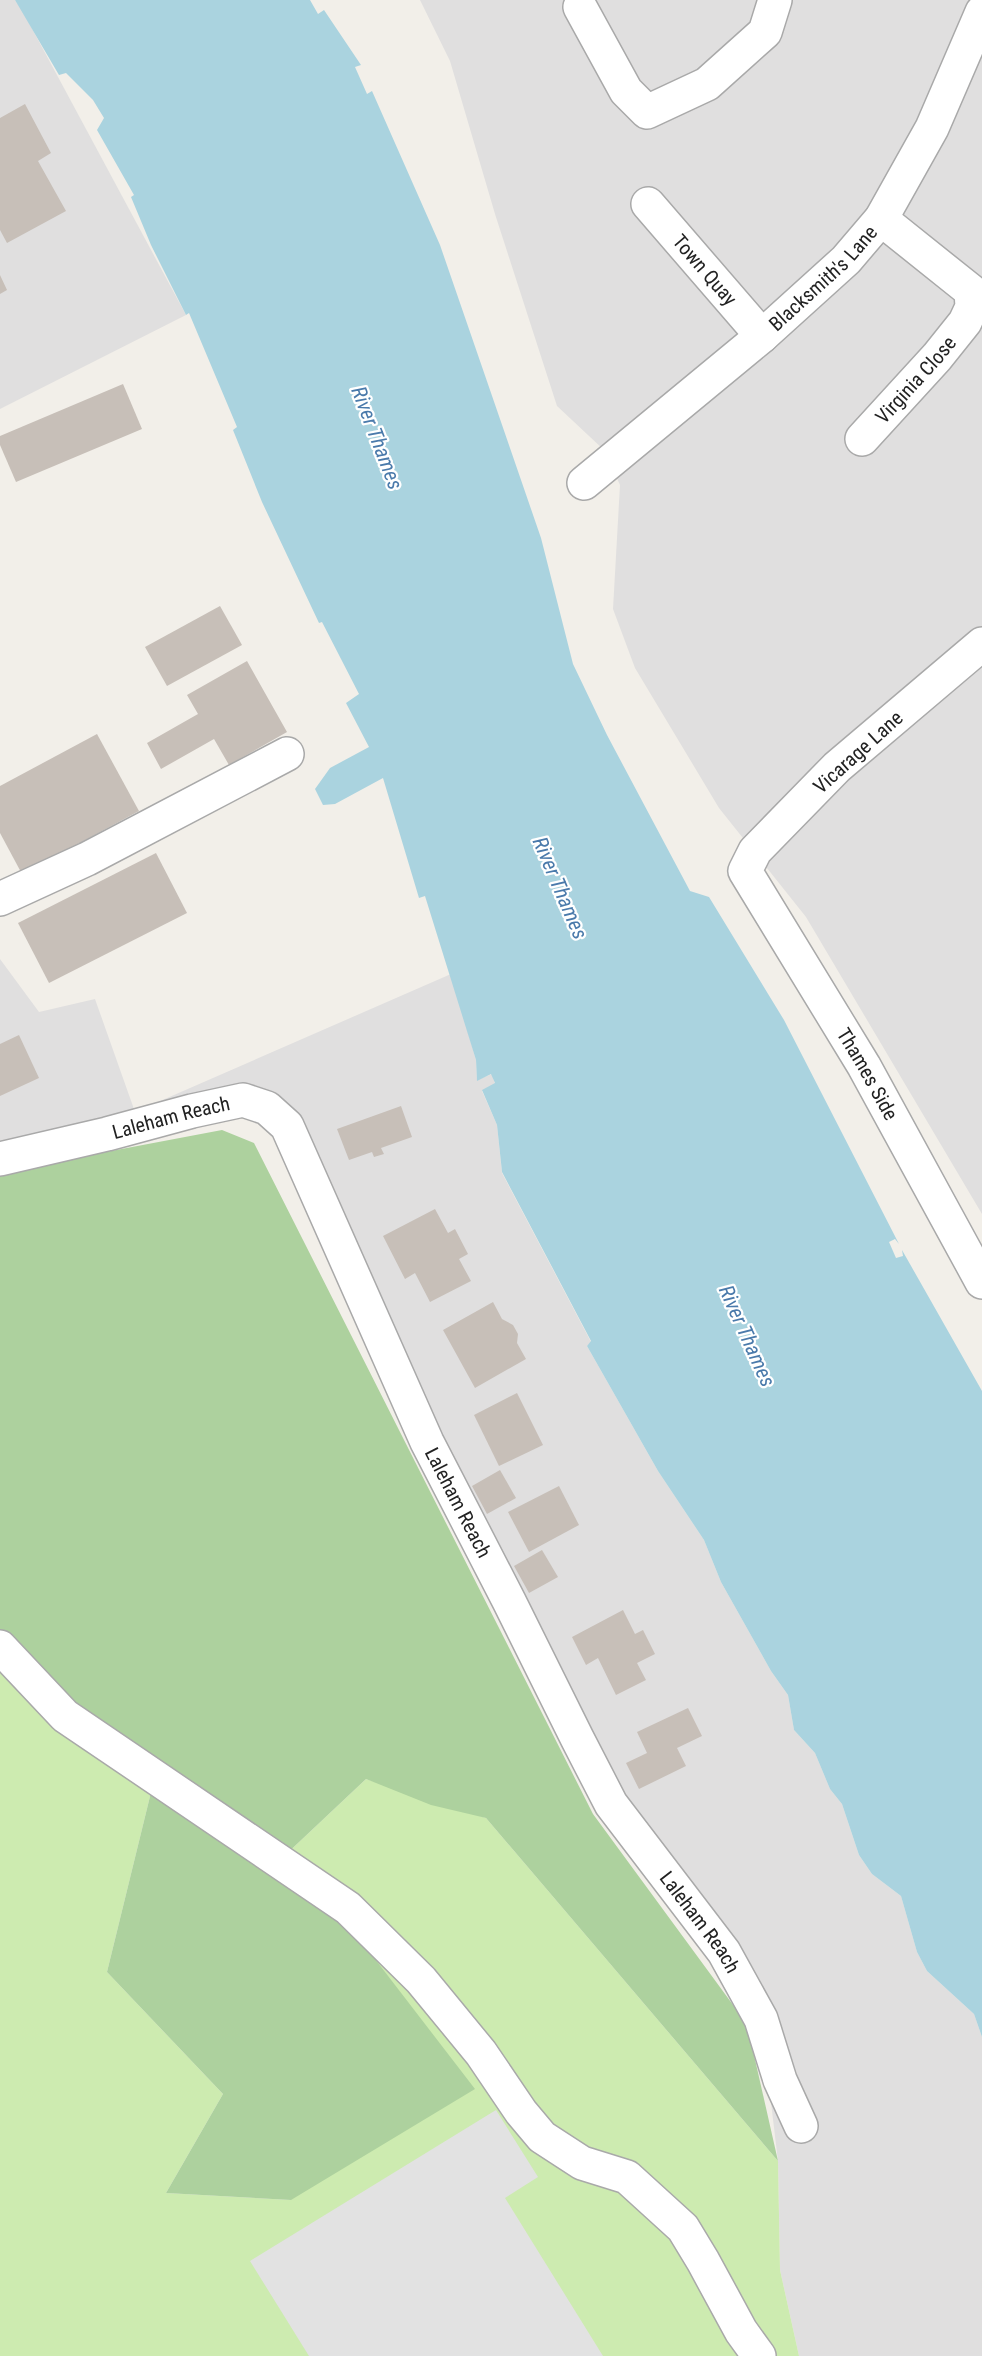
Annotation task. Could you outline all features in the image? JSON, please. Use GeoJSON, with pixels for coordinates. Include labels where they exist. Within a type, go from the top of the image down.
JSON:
{"type":"FeatureCollection","features":[{"type":"Feature","properties":{"kind":"street"},"geometry":{"type":"LineString","coordinates":[[580,7],[626,92],[647,112],[707,84],[765,32],[775,0]]}},
{"type":"Feature","properties":{"kind":"street","name":"Blacksmith's Lane"},"geometry":{"type":"LineString","coordinates":[[584,483],[762,336],[846,260],[881,219],[932,128],[982,12]]}},
{"type":"Feature","properties":{"kind":"street","name":"Town Quay"},"geometry":{"type":"LineString","coordinates":[[648,204],[762,336]]}},
{"type":"Feature","properties":{"kind":"street","name":"Virginia Close"},"geometry":{"type":"LineString","coordinates":[[862,439],[937,357],[965,322],[972,307],[971,291],[881,219]]}},
{"type":"Feature","properties":{"kind":"street","name":"Vicarage Lane"},"geometry":{"type":"LineString","coordinates":[[745,871],[755,851],[837,767],[982,644]]}},
{"type":"Feature","properties":{"kind":"street"},"geometry":{"type":"LineString","coordinates":[[0,898],[87,859],[287,754]]}},
{"type":"Feature","properties":{"kind":"street","name":"Thames Side"},"geometry":{"type":"LineString","coordinates":[[745,871],[864,1066],[982,1282]]}},
{"type":"Feature","properties":{"kind":"street","name":"Laleham Reach"},"geometry":{"type":"LineString","coordinates":[[0,1159],[108,1134],[192,1110],[243,1100],[267,1108],[287,1126],[427,1442],[577,1738],[611,1804],[724,1952],[761,2019],[780,2080],[801,2126]]}},
{"type":"Feature","properties":{"kind":"street"},"geometry":{"type":"LineString","coordinates":[[0,1647],[65,1716],[348,1908],[421,1980],[481,2053],[521,2112],[542,2137],[582,2163],[627,2177],[683,2228],[704,2261],[741,2331],[759,2356]]}},
{"type":"Feature","properties":{"kind":"shaded area"},"geometry":{"type":"Polygon","coordinates":[[[0,0],[15,0],[22,10],[186,315],[0,409],[0,0]]]}},
{"type":"Feature","properties":{"kind":"shaded area"},"geometry":{"type":"Polygon","coordinates":[[[420,0],[982,0],[982,1214],[806,917],[719,808],[635,668],[613,609],[620,485],[604,450],[557,406],[495,214],[450,61],[420,0]]]}},
{"type":"Feature","properties":{"kind":"shaded area"},"geometry":{"type":"Polygon","coordinates":[[[0,959],[39,1012],[95,999],[135,1112],[451,974],[476,1060],[477,1080],[492,1074],[495,1084],[482,1091],[497,1125],[502,1173],[591,1342],[587,1346],[658,1471],[704,1540],[721,1582],[771,1671],[788,1695],[794,1730],[815,1753],[830,1789],[842,1804],[859,1855],[872,1874],[901,1896],[917,1952],[927,1971],[974,2014],[982,2037],[982,2356],[799,2356],[780,2270],[778,2161],[761,2019],[611,1804],[267,1108],[0,1159],[0,959]]]}},
{"type":"Feature","properties":{"kind":"shaded area"},"geometry":{"type":"Polygon","coordinates":[[[496,2110],[538,2177],[505,2198],[603,2356],[309,2356],[250,2261],[496,2110]]]}},
{"type":"Feature","properties":{"kind":"green space"},"geometry":{"type":"Polygon","coordinates":[[[222,1130],[254,1143],[593,1814],[747,2024],[778,2161],[486,1818],[431,1805],[366,1779],[280,1860],[365,1946],[475,2089],[291,2200],[166,2193],[223,2094],[107,1972],[155,1776],[0,1647],[0,1172],[222,1130]]]}},
{"type":"Feature","properties":{"kind":"green space"},"geometry":{"type":"Polygon","coordinates":[[[0,1639],[155,1776],[107,1972],[223,2094],[166,2193],[291,2200],[280,1860],[366,1779],[486,1818],[778,2161],[780,2270],[799,2356],[0,2356],[0,1639]]]}},
{"type":"Feature","properties":{"kind":"water","name":"River Thames"},"geometry":{"type":"Polygon","coordinates":[[[15,0],[310,0],[318,14],[324,10],[361,65],[355,67],[367,94],[372,91],[440,245],[541,538],[573,664],[607,735],[690,891],[709,897],[784,1020],[899,1244],[895,1239],[889,1242],[896,1258],[903,1256],[902,1250],[982,1391],[982,2037],[974,2014],[927,1971],[917,1952],[901,1896],[872,1874],[859,1855],[842,1804],[830,1789],[815,1753],[794,1730],[788,1695],[771,1671],[721,1582],[704,1540],[658,1471],[587,1346],[591,1341],[502,1172],[497,1125],[482,1090],[495,1083],[491,1074],[477,1081],[476,1060],[425,896],[419,898],[383,778],[335,804],[323,805],[315,789],[330,768],[369,747],[346,703],[359,694],[322,622],[319,623],[262,502],[233,430],[237,427],[189,313],[186,315],[151,245],[131,197],[134,195],[97,130],[104,118],[93,100],[66,73],[59,75],[15,0]]]}},
{"type":"Feature","properties":{"kind":"building"},"geometry":{"type":"Polygon","coordinates":[[[25,104],[51,153],[38,161],[66,211],[7,243],[0,230],[0,118],[25,104]]]}},
{"type":"Feature","properties":{"kind":"building"},"geometry":{"type":"Polygon","coordinates":[[[0,275],[7,290],[0,294],[0,275]]]}},
{"type":"Feature","properties":{"kind":"building"},"geometry":{"type":"Polygon","coordinates":[[[123,384],[142,429],[16,482],[0,445],[0,436],[123,384]]]}},
{"type":"Feature","properties":{"kind":"building"},"geometry":{"type":"Polygon","coordinates":[[[220,606],[242,645],[167,686],[145,647],[220,606]]]}},
{"type":"Feature","properties":{"kind":"building"},"geometry":{"type":"Polygon","coordinates":[[[247,661],[287,732],[229,765],[214,739],[161,769],[147,743],[198,714],[187,695],[247,661]]]}},
{"type":"Feature","properties":{"kind":"building"},"geometry":{"type":"Polygon","coordinates":[[[97,734],[139,811],[22,874],[0,833],[0,786],[97,734]]]}},
{"type":"Feature","properties":{"kind":"building"},"geometry":{"type":"Polygon","coordinates":[[[156,853],[187,913],[49,983],[18,923],[156,853]]]}},
{"type":"Feature","properties":{"kind":"building"},"geometry":{"type":"Polygon","coordinates":[[[19,1035],[39,1078],[0,1096],[0,1044],[19,1035]]]}},
{"type":"Feature","properties":{"kind":"building"},"geometry":{"type":"Polygon","coordinates":[[[401,1106],[412,1137],[381,1148],[384,1154],[374,1157],[372,1152],[349,1160],[337,1129],[401,1106]]]}},
{"type":"Feature","properties":{"kind":"building"},"geometry":{"type":"Polygon","coordinates":[[[435,1209],[448,1233],[455,1229],[468,1254],[459,1259],[471,1281],[430,1302],[415,1273],[405,1279],[383,1236],[435,1209]]]}},
{"type":"Feature","properties":{"kind":"building"},"geometry":{"type":"Polygon","coordinates":[[[493,1302],[502,1319],[513,1325],[518,1334],[517,1343],[526,1359],[475,1388],[443,1330],[493,1302]]]}},
{"type":"Feature","properties":{"kind":"building"},"geometry":{"type":"Polygon","coordinates":[[[517,1393],[543,1445],[499,1466],[474,1415],[517,1393]]]}},
{"type":"Feature","properties":{"kind":"building"},"geometry":{"type":"Polygon","coordinates":[[[500,1470],[516,1498],[487,1514],[472,1486],[500,1470]]]}},
{"type":"Feature","properties":{"kind":"building"},"geometry":{"type":"Polygon","coordinates":[[[559,1486],[579,1525],[529,1552],[508,1512],[559,1486]]]}},
{"type":"Feature","properties":{"kind":"building"},"geometry":{"type":"Polygon","coordinates":[[[542,1550],[558,1577],[529,1593],[514,1566],[542,1550]]]}},
{"type":"Feature","properties":{"kind":"building"},"geometry":{"type":"Polygon","coordinates":[[[623,1610],[635,1634],[643,1630],[655,1654],[637,1663],[646,1680],[616,1695],[598,1658],[586,1665],[572,1637],[623,1610]]]}},
{"type":"Feature","properties":{"kind":"building"},"geometry":{"type":"Polygon","coordinates":[[[688,1708],[702,1736],[677,1748],[686,1766],[639,1789],[626,1763],[647,1753],[637,1732],[688,1708]]]}}]}
